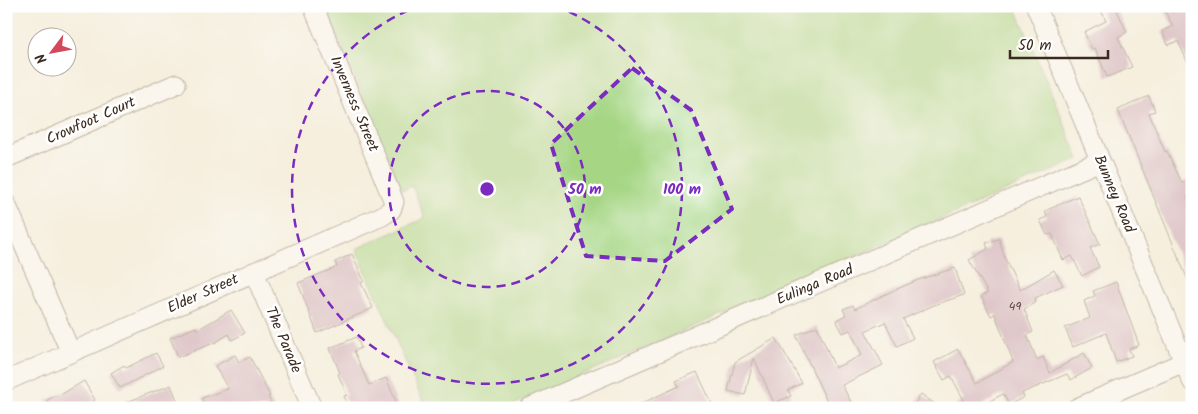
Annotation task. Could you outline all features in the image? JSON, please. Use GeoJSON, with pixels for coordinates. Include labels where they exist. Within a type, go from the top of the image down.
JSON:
{"type":"FeatureCollection","features":[{"type":"Feature","properties":{"kind":"street","name":"Inverness Street"},"geometry":{"type":"LineString","coordinates":[[313,6],[394,202]]}},
{"type":"Feature","properties":{"kind":"street","name":"Bunney Road"},"geometry":{"type":"LineString","coordinates":[[1036,6],[1192,381]]}},
{"type":"Feature","properties":{"kind":"street","name":"Crowfoot Court"},"geometry":{"type":"LineString","coordinates":[[6,158],[176,84]]}},
{"type":"Feature","properties":{"kind":"street","name":"Eulinga Road"},"geometry":{"type":"LineString","coordinates":[[529,408],[1100,161]]}},
{"type":"Feature","properties":{"kind":"street","name":"Elder Street"},"geometry":{"type":"LineString","coordinates":[[6,381],[382,216],[391,210],[394,202]]}},
{"type":"Feature","properties":{"kind":"street"},"geometry":{"type":"LineString","coordinates":[[6,204],[71,353]]}},
{"type":"Feature","properties":{"kind":"street","name":"The Parade"},"geometry":{"type":"LineString","coordinates":[[254,272],[312,408]]}},
{"type":"Feature","properties":{"kind":"street"},"geometry":{"type":"LineString","coordinates":[[1077,408],[1184,362]]}},
{"type":"Feature","properties":{"kind":"highlighted area"},"geometry":{"type":"Polygon","coordinates":[[[632,68],[691,110],[732,209],[665,261],[586,256],[551,144],[632,68]]]}},
{"type":"Feature","properties":{"kind":"green space"},"geometry":{"type":"Polygon","coordinates":[[[325,6],[1015,6],[1079,159],[506,408],[426,408],[356,249],[425,218],[412,186],[402,190],[325,6]]]}},
{"type":"Feature","properties":{"kind":"building"},"geometry":{"type":"Polygon","coordinates":[[[1099,6],[1115,6],[1127,32],[1118,37],[1132,67],[1107,77],[1095,48],[1092,49],[1084,32],[1106,21],[1099,6]]]}},
{"type":"Feature","properties":{"kind":"building"},"geometry":{"type":"Polygon","coordinates":[[[1162,6],[1192,6],[1192,72],[1178,41],[1168,45],[1162,31],[1173,26],[1162,6]]]}},
{"type":"Feature","properties":{"kind":"building"},"geometry":{"type":"Polygon","coordinates":[[[1149,96],[1155,111],[1149,113],[1165,152],[1167,151],[1182,183],[1187,180],[1192,190],[1192,195],[1187,197],[1192,209],[1192,290],[1118,110],[1149,96]]]}},
{"type":"Feature","properties":{"kind":"building"},"geometry":{"type":"Polygon","coordinates":[[[1078,196],[1100,244],[1090,248],[1099,267],[1082,276],[1072,256],[1063,260],[1052,234],[1047,235],[1040,220],[1047,217],[1045,211],[1078,196]]]}},
{"type":"Feature","properties":{"kind":"building"},"geometry":{"type":"Polygon","coordinates":[[[999,239],[1006,261],[1020,290],[1054,270],[1063,285],[1035,298],[1036,302],[1024,309],[1033,332],[1027,335],[1037,360],[1043,357],[1050,373],[1084,353],[1092,368],[1071,380],[1067,374],[1022,393],[1024,397],[1009,405],[1003,394],[984,404],[986,408],[950,408],[964,400],[951,376],[944,380],[934,362],[958,349],[977,383],[1013,362],[995,314],[991,316],[981,296],[988,293],[969,260],[988,249],[986,243],[999,239]]]}},
{"type":"Feature","properties":{"kind":"building"},"geometry":{"type":"Polygon","coordinates":[[[352,254],[364,281],[361,283],[373,308],[317,333],[298,283],[337,267],[335,262],[352,254]]]}},
{"type":"Feature","properties":{"kind":"building"},"geometry":{"type":"Polygon","coordinates":[[[955,268],[964,295],[934,305],[903,319],[913,338],[897,346],[885,322],[865,331],[883,365],[842,385],[852,404],[845,408],[830,408],[796,335],[817,326],[835,368],[862,355],[850,330],[843,333],[836,320],[846,315],[843,309],[853,305],[855,309],[918,280],[955,268]]]}},
{"type":"Feature","properties":{"kind":"building"},"geometry":{"type":"Polygon","coordinates":[[[1116,282],[1139,345],[1129,349],[1132,356],[1116,362],[1106,333],[1073,347],[1065,328],[1090,318],[1084,301],[1095,296],[1093,291],[1116,282]]]}},
{"type":"Feature","properties":{"kind":"building"},"geometry":{"type":"Polygon","coordinates":[[[231,310],[245,333],[232,340],[229,334],[216,342],[178,357],[170,338],[196,327],[197,330],[231,310]]]}},
{"type":"Feature","properties":{"kind":"building"},"geometry":{"type":"Polygon","coordinates":[[[357,337],[361,348],[354,351],[369,385],[386,378],[399,408],[349,408],[344,396],[347,395],[330,348],[357,337]]]}},
{"type":"Feature","properties":{"kind":"building"},"geometry":{"type":"Polygon","coordinates":[[[776,338],[802,383],[788,390],[791,396],[774,403],[754,358],[745,395],[728,391],[735,362],[776,338]]]}},
{"type":"Feature","properties":{"kind":"building"},"geometry":{"type":"Polygon","coordinates":[[[156,353],[163,366],[120,388],[111,373],[124,365],[126,368],[156,353]]]}},
{"type":"Feature","properties":{"kind":"building"},"geometry":{"type":"Polygon","coordinates":[[[235,355],[239,362],[250,357],[274,408],[205,408],[202,398],[228,389],[215,366],[235,355]]]}},
{"type":"Feature","properties":{"kind":"building"},"geometry":{"type":"Polygon","coordinates":[[[697,372],[714,408],[689,408],[686,401],[672,408],[632,408],[679,386],[676,381],[697,372]]]}},
{"type":"Feature","properties":{"kind":"building"},"geometry":{"type":"Polygon","coordinates":[[[84,381],[95,400],[81,408],[50,408],[47,400],[62,394],[84,381]]]}},
{"type":"Feature","properties":{"kind":"building"},"geometry":{"type":"Polygon","coordinates":[[[171,385],[180,408],[114,408],[114,407],[171,385]]]}},
{"type":"Feature","properties":{"kind":"building"},"geometry":{"type":"Polygon","coordinates":[[[921,394],[940,408],[912,408],[921,394]]]}}]}
